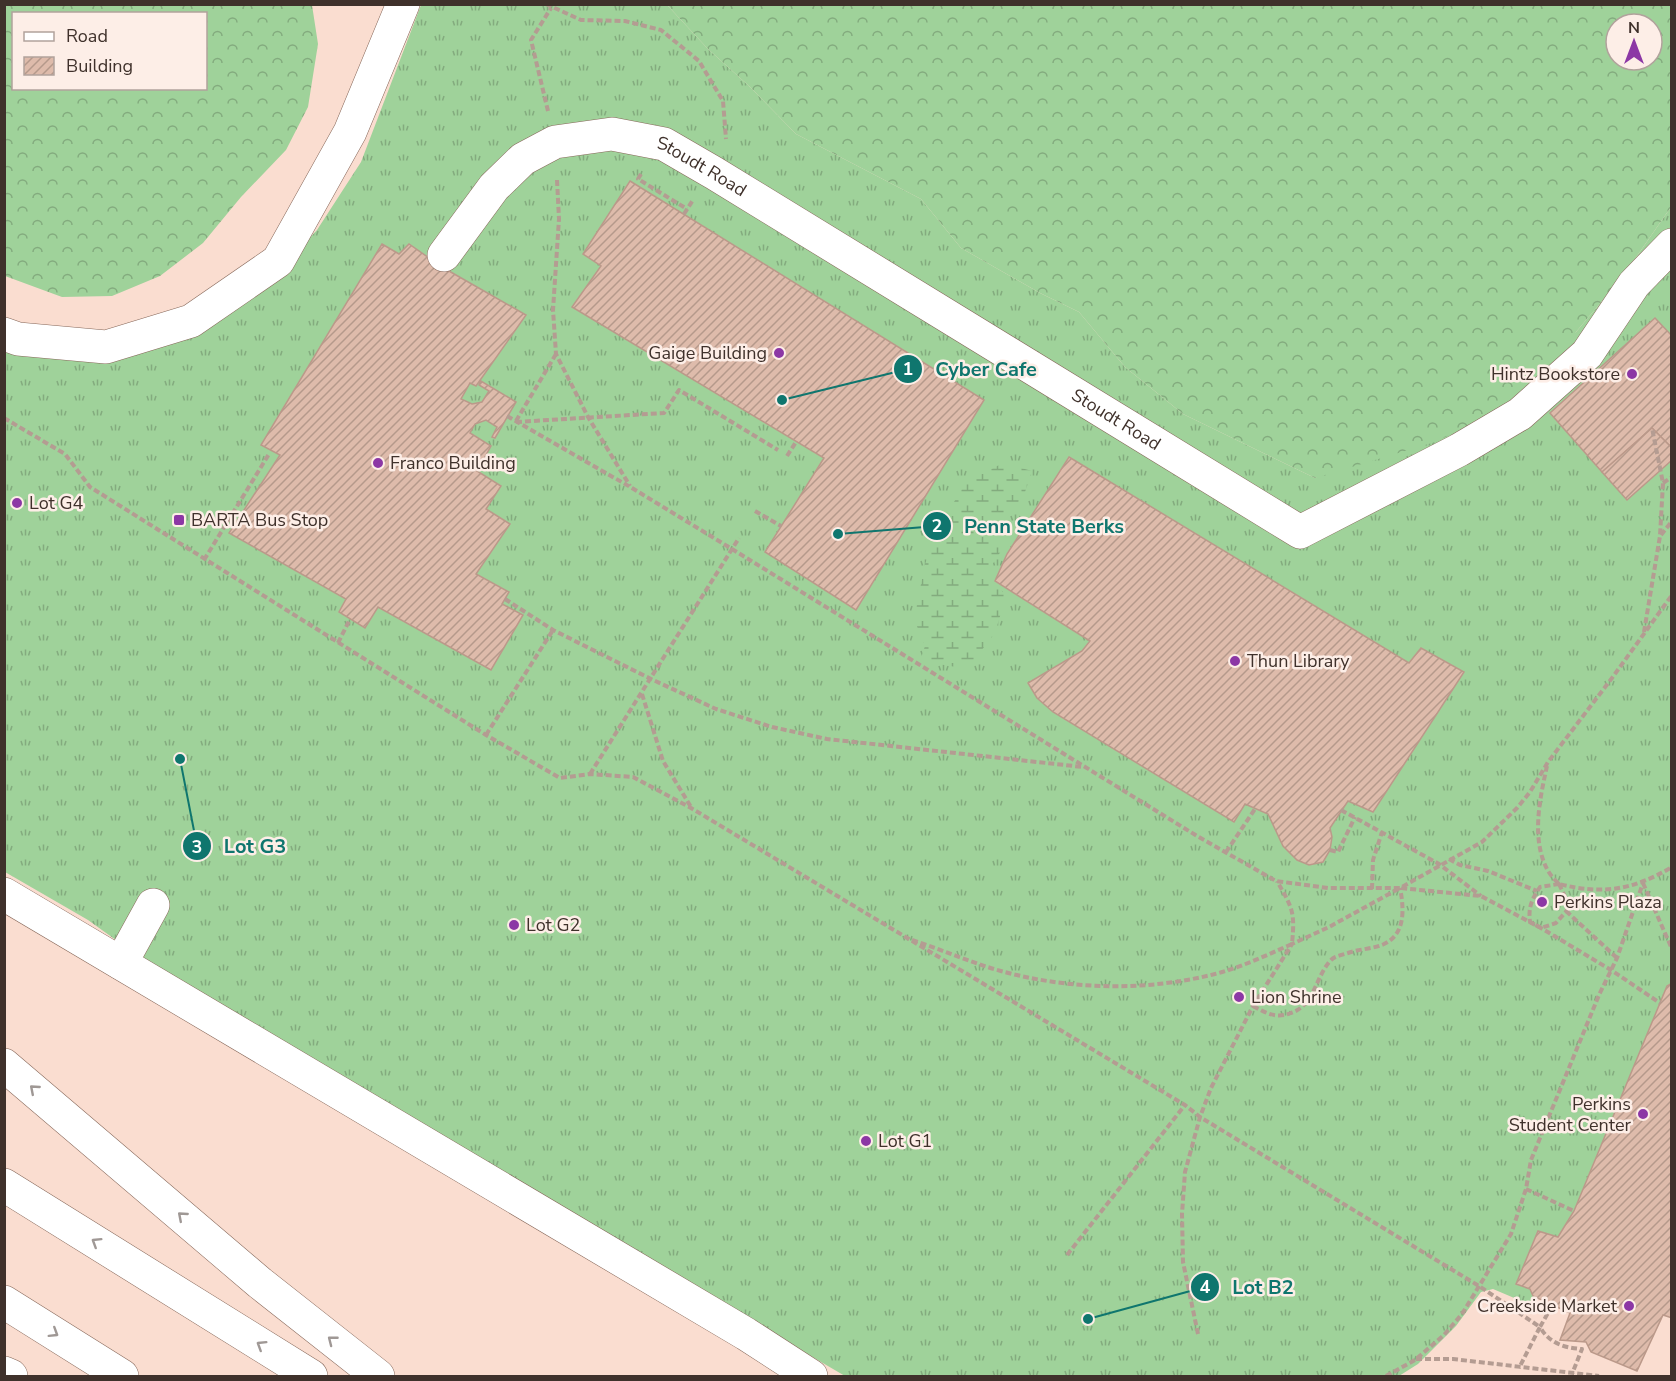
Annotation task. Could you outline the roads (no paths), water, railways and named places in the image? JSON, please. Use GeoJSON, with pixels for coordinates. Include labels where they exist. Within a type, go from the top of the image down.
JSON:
{"type":"FeatureCollection","features":[{"type":"Feature","properties":{"kind":"main road"},"geometry":{"type":"LineString","coordinates":[[4,334],[18,339],[106,347],[191,321],[278,261],[350,132],[403,4]]}},
{"type":"Feature","properties":{"kind":"main road","name":"Stoudt Road"},"geometry":{"type":"LineString","coordinates":[[444,255],[494,188],[523,159],[555,142],[612,134],[664,144],[1300,532],[1459,450],[1520,414],[1587,354],[1634,284],[1671,245]]}},
{"type":"Feature","properties":{"kind":"main road"},"geometry":{"type":"LineString","coordinates":[[4,894],[746,1334],[811,1377]]}},
{"type":"Feature","properties":{"kind":"main road"},"geometry":{"type":"LineString","coordinates":[[121,963],[153,905]]}},
{"type":"Feature","properties":{"kind":"main road"},"geometry":{"type":"LineString","coordinates":[[4,1065],[260,1283],[378,1377]]}},
{"type":"Feature","properties":{"kind":"main road"},"geometry":{"type":"LineString","coordinates":[[4,1185],[310,1377]]}},
{"type":"Feature","properties":{"kind":"main road"},"geometry":{"type":"LineString","coordinates":[[4,1302],[122,1377]]}},
{"type":"Feature","properties":{"kind":"main road"},"geometry":{"type":"LineString","coordinates":[[4,1373],[11,1377]]}},
{"type":"Feature","properties":{"kind":"place","name":"Gaige Building"},"geometry":{"type":"Point","coordinates":[779,353]}},
{"type":"Feature","properties":{"kind":"place","name":"Hintz Bookstore"},"geometry":{"type":"Point","coordinates":[1632,374]}},
{"type":"Feature","properties":{"kind":"place","name":"Cyber Cafe"},"geometry":{"type":"Point","coordinates":[782,400]}},
{"type":"Feature","properties":{"kind":"place","name":"Franco Building"},"geometry":{"type":"Point","coordinates":[378,463]}},
{"type":"Feature","properties":{"kind":"place","name":"Lot G4"},"geometry":{"type":"Point","coordinates":[17,503]}},
{"type":"Feature","properties":{"kind":"place","name":"BARTA Bus Stop"},"geometry":{"type":"Point","coordinates":[179,520]}},
{"type":"Feature","properties":{"kind":"place","name":"Penn State Berks"},"geometry":{"type":"Point","coordinates":[838,534]}},
{"type":"Feature","properties":{"kind":"place","name":"Thun Library"},"geometry":{"type":"Point","coordinates":[1235,661]}},
{"type":"Feature","properties":{"kind":"place","name":"Lot G3"},"geometry":{"type":"Point","coordinates":[180,759]}},
{"type":"Feature","properties":{"kind":"place","name":"Perkins Plaza"},"geometry":{"type":"Point","coordinates":[1542,902]}},
{"type":"Feature","properties":{"kind":"place","name":"Lot G2"},"geometry":{"type":"Point","coordinates":[514,925]}},
{"type":"Feature","properties":{"kind":"place","name":"Lion Shrine"},"geometry":{"type":"Point","coordinates":[1239,997]}},
{"type":"Feature","properties":{"kind":"place","name":"Perkins Student Center"},"geometry":{"type":"Point","coordinates":[1643,1114]}},
{"type":"Feature","properties":{"kind":"place","name":"Lot G1"},"geometry":{"type":"Point","coordinates":[866,1141]}},
{"type":"Feature","properties":{"kind":"place","name":"Creekside Market"},"geometry":{"type":"Point","coordinates":[1629,1306]}},
{"type":"Feature","properties":{"kind":"place","name":"Lot B2"},"geometry":{"type":"Point","coordinates":[1088,1319]}}]}
